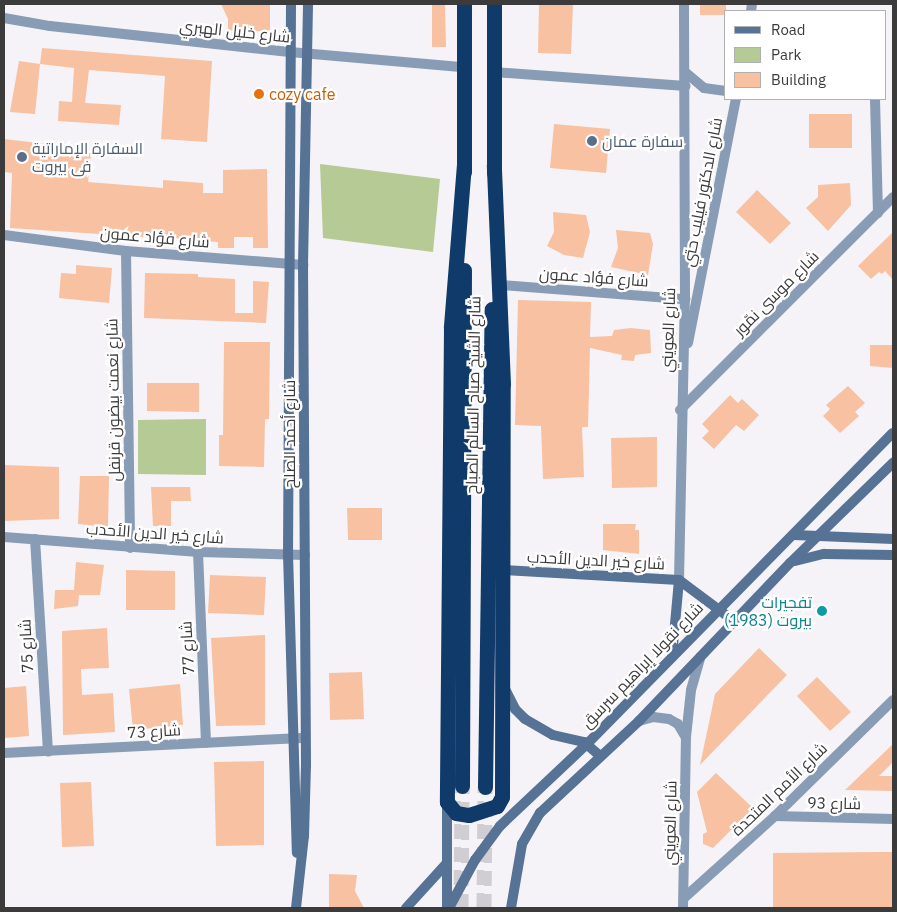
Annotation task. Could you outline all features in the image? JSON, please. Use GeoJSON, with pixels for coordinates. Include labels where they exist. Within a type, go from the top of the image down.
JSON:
{"type":"FeatureCollection","features":[{"type":"Feature","properties":{"kind":"highway","name":"شارع الشيخ صباح السالم الصباح"},"geometry":{"type":"LineString","coordinates":[[462,786],[464,4]]}},
{"type":"Feature","properties":{"kind":"highway","name":"شارع الشيخ صباح السالم الصباح"},"geometry":{"type":"LineString","coordinates":[[485,787],[494,165],[494,4]]}},
{"type":"Feature","properties":{"kind":"highway"},"geometry":{"type":"LineString","coordinates":[[464,164],[451,327],[448,802],[456,813],[477,815],[497,806],[502,797],[504,570],[501,285],[494,165]]}},
{"type":"Feature","properties":{"kind":"street","name":"شارع أحمد الصلح"},"geometry":{"type":"LineString","coordinates":[[291,4],[288,554],[292,738],[299,864]]}},
{"type":"Feature","properties":{"kind":"street","name":"شارع أحمد الصلح"},"geometry":{"type":"LineString","coordinates":[[296,908],[299,864],[304,836],[306,738],[303,265],[308,4]]}},
{"type":"Feature","properties":{"kind":"street","name":"شارع العويني"},"geometry":{"type":"LineString","coordinates":[[672,657],[679,580],[680,410],[685,299],[684,4]]}},
{"type":"Feature","properties":{"kind":"street","name":"شارع خليل الهبري"},"geometry":{"type":"LineString","coordinates":[[4,18],[308,54],[463,67]]}},
{"type":"Feature","properties":{"kind":"street"},"geometry":{"type":"LineString","coordinates":[[494,72],[685,86]]}},
{"type":"Feature","properties":{"kind":"street"},"geometry":{"type":"LineString","coordinates":[[685,72],[704,88],[724,91]]}},
{"type":"Feature","properties":{"kind":"street","name":"شارع الدكتور فيليب حتي"},"geometry":{"type":"LineString","coordinates":[[681,379],[736,100]]}},
{"type":"Feature","properties":{"kind":"street"},"geometry":{"type":"LineString","coordinates":[[875,100],[878,213]]}},
{"type":"Feature","properties":{"kind":"street","name":"شارع موسى نمّور"},"geometry":{"type":"LineString","coordinates":[[680,410],[893,197]]}},
{"type":"Feature","properties":{"kind":"street","name":"شارع فؤاد عمون"},"geometry":{"type":"LineString","coordinates":[[4,235],[126,251],[303,265]]}},
{"type":"Feature","properties":{"kind":"street","name":"شارع نعمت بيضون قرنفل"},"geometry":{"type":"LineString","coordinates":[[126,251],[130,548]]}},
{"type":"Feature","properties":{"kind":"street","name":"شارع فؤاد عمون"},"geometry":{"type":"LineString","coordinates":[[501,285],[685,299]]}},
{"type":"Feature","properties":{"kind":"street","name":"شارع نقولا إبراهيم سرسق"},"geometry":{"type":"LineString","coordinates":[[448,908],[475,860],[500,826],[587,744],[718,608],[794,535],[893,433]]}},
{"type":"Feature","properties":{"kind":"street","name":"شارع نقولا إبراهيم سرسق"},"geometry":{"type":"LineString","coordinates":[[511,908],[520,853],[529,829],[550,802],[638,721],[790,563],[818,538],[893,463]]}},
{"type":"Feature","properties":{"kind":"street"},"geometry":{"type":"LineString","coordinates":[[794,535],[818,538],[893,539]]}},
{"type":"Feature","properties":{"kind":"street","name":"شارع خير الدين الأحدب"},"geometry":{"type":"LineString","coordinates":[[4,537],[130,548],[305,555]]}},
{"type":"Feature","properties":{"kind":"street","name":"شارع 75"},"geometry":{"type":"LineString","coordinates":[[35,539],[48,752]]}},
{"type":"Feature","properties":{"kind":"street","name":"شارع 77"},"geometry":{"type":"LineString","coordinates":[[198,552],[206,743]]}},
{"type":"Feature","properties":{"kind":"street"},"geometry":{"type":"LineString","coordinates":[[790,563],[824,554],[893,555]]}},
{"type":"Feature","properties":{"kind":"street","name":"شارع خير الدين الأحدب"},"geometry":{"type":"LineString","coordinates":[[504,570],[679,580],[734,621]]}},
{"type":"Feature","properties":{"kind":"street","name":"شارع العويني"},"geometry":{"type":"LineString","coordinates":[[684,903],[686,737],[693,680],[702,655]]}},
{"type":"Feature","properties":{"kind":"street"},"geometry":{"type":"LineString","coordinates":[[503,686],[515,709],[525,719],[553,735],[587,744],[600,756]]}},
{"type":"Feature","properties":{"kind":"street","name":"شارع الأمم المتحدة"},"geometry":{"type":"LineString","coordinates":[[684,903],[893,700]]}},
{"type":"Feature","properties":{"kind":"street"},"geometry":{"type":"LineString","coordinates":[[638,721],[653,717],[669,719],[678,724],[686,737]]}},
{"type":"Feature","properties":{"kind":"street","name":"شارع 73"},"geometry":{"type":"LineString","coordinates":[[4,753],[306,738]]}},
{"type":"Feature","properties":{"kind":"street"},"geometry":{"type":"LineString","coordinates":[[448,802],[448,908]]}},
{"type":"Feature","properties":{"kind":"street","name":"شارع 93"},"geometry":{"type":"LineString","coordinates":[[775,816],[893,819]]}},
{"type":"Feature","properties":{"kind":"street"},"geometry":{"type":"LineString","coordinates":[[406,908],[447,863]]}},
{"type":"Feature","properties":{"kind":"green space"},"geometry":{"type":"Polygon","coordinates":[[[320,164],[440,179],[433,252],[323,238],[320,164]]]}},
{"type":"Feature","properties":{"kind":"green space"},"geometry":{"type":"Polygon","coordinates":[[[206,419],[206,475],[138,474],[138,420],[206,419]]]}},
{"type":"Feature","properties":{"kind":"building"},"geometry":{"type":"Polygon","coordinates":[[[221,4],[270,4],[270,31],[228,31],[228,19],[221,4]]]}},
{"type":"Feature","properties":{"kind":"building"},"geometry":{"type":"Polygon","coordinates":[[[432,4],[445,4],[446,47],[432,47],[432,4]]]}},
{"type":"Feature","properties":{"kind":"building"},"geometry":{"type":"Polygon","coordinates":[[[539,4],[573,4],[571,54],[538,53],[539,4]]]}},
{"type":"Feature","properties":{"kind":"building"},"geometry":{"type":"Polygon","coordinates":[[[700,4],[726,4],[724,15],[700,15],[700,4]]]}},
{"type":"Feature","properties":{"kind":"building"},"geometry":{"type":"Polygon","coordinates":[[[42,48],[212,61],[207,142],[161,139],[165,76],[89,70],[85,103],[121,105],[119,125],[58,121],[59,101],[72,102],[74,68],[40,64],[42,48]]]}},
{"type":"Feature","properties":{"kind":"building"},"geometry":{"type":"Polygon","coordinates":[[[19,61],[40,64],[35,114],[10,112],[19,61]]]}},
{"type":"Feature","properties":{"kind":"building"},"geometry":{"type":"Polygon","coordinates":[[[809,114],[852,114],[852,148],[809,148],[809,114]]]}},
{"type":"Feature","properties":{"kind":"building"},"geometry":{"type":"Polygon","coordinates":[[[554,124],[610,129],[606,173],[550,168],[554,124]]]}},
{"type":"Feature","properties":{"kind":"building"},"geometry":{"type":"Polygon","coordinates":[[[4,139],[47,144],[47,150],[91,153],[88,182],[163,188],[163,180],[203,183],[203,193],[223,193],[223,170],[267,169],[268,248],[253,248],[253,237],[234,237],[234,248],[218,248],[218,242],[10,228],[12,173],[4,172],[4,139]]]}},
{"type":"Feature","properties":{"kind":"building"},"geometry":{"type":"Polygon","coordinates":[[[850,183],[851,205],[828,231],[806,208],[818,197],[818,185],[850,183]]]}},
{"type":"Feature","properties":{"kind":"building"},"geometry":{"type":"Polygon","coordinates":[[[757,190],[791,223],[770,244],[736,212],[757,190]]]}},
{"type":"Feature","properties":{"kind":"building"},"geometry":{"type":"Polygon","coordinates":[[[553,212],[586,215],[590,232],[583,258],[564,255],[547,246],[554,232],[553,212]]]}},
{"type":"Feature","properties":{"kind":"building"},"geometry":{"type":"Polygon","coordinates":[[[616,230],[650,233],[653,244],[648,275],[611,267],[618,248],[616,230]]]}},
{"type":"Feature","properties":{"kind":"building"},"geometry":{"type":"Polygon","coordinates":[[[893,232],[893,280],[885,271],[882,274],[879,272],[871,279],[858,266],[893,232]]]}},
{"type":"Feature","properties":{"kind":"building"},"geometry":{"type":"Polygon","coordinates":[[[76,265],[112,268],[109,303],[59,298],[61,273],[76,274],[76,265]]]}},
{"type":"Feature","properties":{"kind":"building"},"geometry":{"type":"Polygon","coordinates":[[[145,273],[198,274],[198,277],[235,279],[235,313],[253,313],[253,281],[269,282],[266,323],[144,318],[145,273]]]}},
{"type":"Feature","properties":{"kind":"building"},"geometry":{"type":"Polygon","coordinates":[[[518,300],[591,302],[590,337],[612,336],[614,330],[631,328],[650,330],[651,353],[635,355],[634,361],[621,360],[622,355],[590,348],[588,427],[582,427],[584,477],[543,479],[541,426],[515,425],[518,300]]]}},
{"type":"Feature","properties":{"kind":"building"},"geometry":{"type":"Polygon","coordinates":[[[224,342],[270,342],[269,419],[265,419],[264,467],[219,466],[219,435],[223,435],[224,342]]]}},
{"type":"Feature","properties":{"kind":"building"},"geometry":{"type":"Polygon","coordinates":[[[870,345],[893,345],[893,368],[870,366],[870,345]]]}},
{"type":"Feature","properties":{"kind":"building"},"geometry":{"type":"Polygon","coordinates":[[[147,383],[199,383],[199,412],[147,411],[147,383]]]}},
{"type":"Feature","properties":{"kind":"building"},"geometry":{"type":"Polygon","coordinates":[[[848,386],[865,403],[855,412],[859,416],[840,433],[823,416],[830,409],[826,405],[848,386]]]}},
{"type":"Feature","properties":{"kind":"building"},"geometry":{"type":"Polygon","coordinates":[[[730,395],[738,403],[742,399],[759,415],[744,431],[736,425],[714,449],[702,438],[709,431],[702,424],[730,395]]]}},
{"type":"Feature","properties":{"kind":"building"},"geometry":{"type":"Polygon","coordinates":[[[657,437],[657,487],[612,488],[611,438],[657,437]]]}},
{"type":"Feature","properties":{"kind":"building"},"geometry":{"type":"Polygon","coordinates":[[[4,465],[59,467],[59,519],[4,521],[4,465]]]}},
{"type":"Feature","properties":{"kind":"building"},"geometry":{"type":"Polygon","coordinates":[[[80,476],[109,476],[108,527],[78,524],[80,476]]]}},
{"type":"Feature","properties":{"kind":"building"},"geometry":{"type":"Polygon","coordinates":[[[151,487],[190,487],[191,501],[171,501],[171,526],[153,526],[151,487]]]}},
{"type":"Feature","properties":{"kind":"building"},"geometry":{"type":"Polygon","coordinates":[[[347,508],[382,508],[382,540],[348,540],[347,508]]]}},
{"type":"Feature","properties":{"kind":"building"},"geometry":{"type":"Polygon","coordinates":[[[603,524],[636,524],[635,530],[639,530],[639,554],[603,550],[603,524]]]}},
{"type":"Feature","properties":{"kind":"building"},"geometry":{"type":"Polygon","coordinates":[[[76,562],[104,565],[100,595],[79,595],[78,606],[54,609],[55,590],[74,590],[76,562]]]}},
{"type":"Feature","properties":{"kind":"building"},"geometry":{"type":"Polygon","coordinates":[[[126,570],[175,571],[175,610],[126,610],[126,570]]]}},
{"type":"Feature","properties":{"kind":"building"},"geometry":{"type":"Polygon","coordinates":[[[210,575],[266,577],[264,615],[208,613],[210,575]]]}},
{"type":"Feature","properties":{"kind":"building"},"geometry":{"type":"Polygon","coordinates":[[[107,628],[109,668],[81,669],[82,695],[113,693],[115,732],[63,735],[62,631],[107,628]]]}},
{"type":"Feature","properties":{"kind":"building"},"geometry":{"type":"Polygon","coordinates":[[[265,635],[265,725],[216,726],[211,638],[265,635]]]}},
{"type":"Feature","properties":{"kind":"building"},"geometry":{"type":"Polygon","coordinates":[[[759,648],[787,675],[700,765],[715,694],[759,648]]]}},
{"type":"Feature","properties":{"kind":"building"},"geometry":{"type":"Polygon","coordinates":[[[362,672],[364,719],[330,720],[329,673],[362,672]]]}},
{"type":"Feature","properties":{"kind":"building"},"geometry":{"type":"Polygon","coordinates":[[[817,677],[851,712],[830,731],[797,696],[817,677]]]}},
{"type":"Feature","properties":{"kind":"building"},"geometry":{"type":"Polygon","coordinates":[[[180,684],[183,725],[133,730],[129,689],[180,684]]]}},
{"type":"Feature","properties":{"kind":"building"},"geometry":{"type":"Polygon","coordinates":[[[26,686],[29,736],[4,738],[4,688],[26,686]]]}},
{"type":"Feature","properties":{"kind":"building"},"geometry":{"type":"Polygon","coordinates":[[[893,744],[893,762],[879,776],[893,776],[893,791],[845,790],[893,744]]]}},
{"type":"Feature","properties":{"kind":"building"},"geometry":{"type":"Polygon","coordinates":[[[264,761],[264,845],[216,846],[214,762],[264,761]]]}},
{"type":"Feature","properties":{"kind":"building"},"geometry":{"type":"Polygon","coordinates":[[[716,773],[753,808],[713,848],[703,844],[703,834],[707,832],[697,792],[716,773]]]}},
{"type":"Feature","properties":{"kind":"building"},"geometry":{"type":"Polygon","coordinates":[[[91,782],[94,846],[62,847],[60,783],[91,782]]]}},
{"type":"Feature","properties":{"kind":"building"},"geometry":{"type":"Polygon","coordinates":[[[893,852],[893,908],[773,908],[773,853],[893,852]]]}},
{"type":"Feature","properties":{"kind":"building"},"geometry":{"type":"Polygon","coordinates":[[[329,874],[357,875],[355,891],[364,908],[329,908],[329,874]]]}},
{"type":"Feature","properties":{"kind":"tunnel"},"geometry":{"type":"LineString","coordinates":[[461,908],[462,786]]}},
{"type":"Feature","properties":{"kind":"tunnel"},"geometry":{"type":"LineString","coordinates":[[484,908],[485,787]]}},
{"type":"Feature","properties":{"kind":"place","name":"cozy cafe"},"geometry":{"type":"Point","coordinates":[259,94]}},
{"type":"Feature","properties":{"kind":"place","name":"سفارة عمان"},"geometry":{"type":"Point","coordinates":[592,141]}},
{"type":"Feature","properties":{"kind":"place","name":"السفارة الإماراتية فى بيروت"},"geometry":{"type":"Point","coordinates":[22,157]}},
{"type":"Feature","properties":{"kind":"place","name":"تفجيرات بيروت (1983)"},"geometry":{"type":"Point","coordinates":[822,611]}}]}
